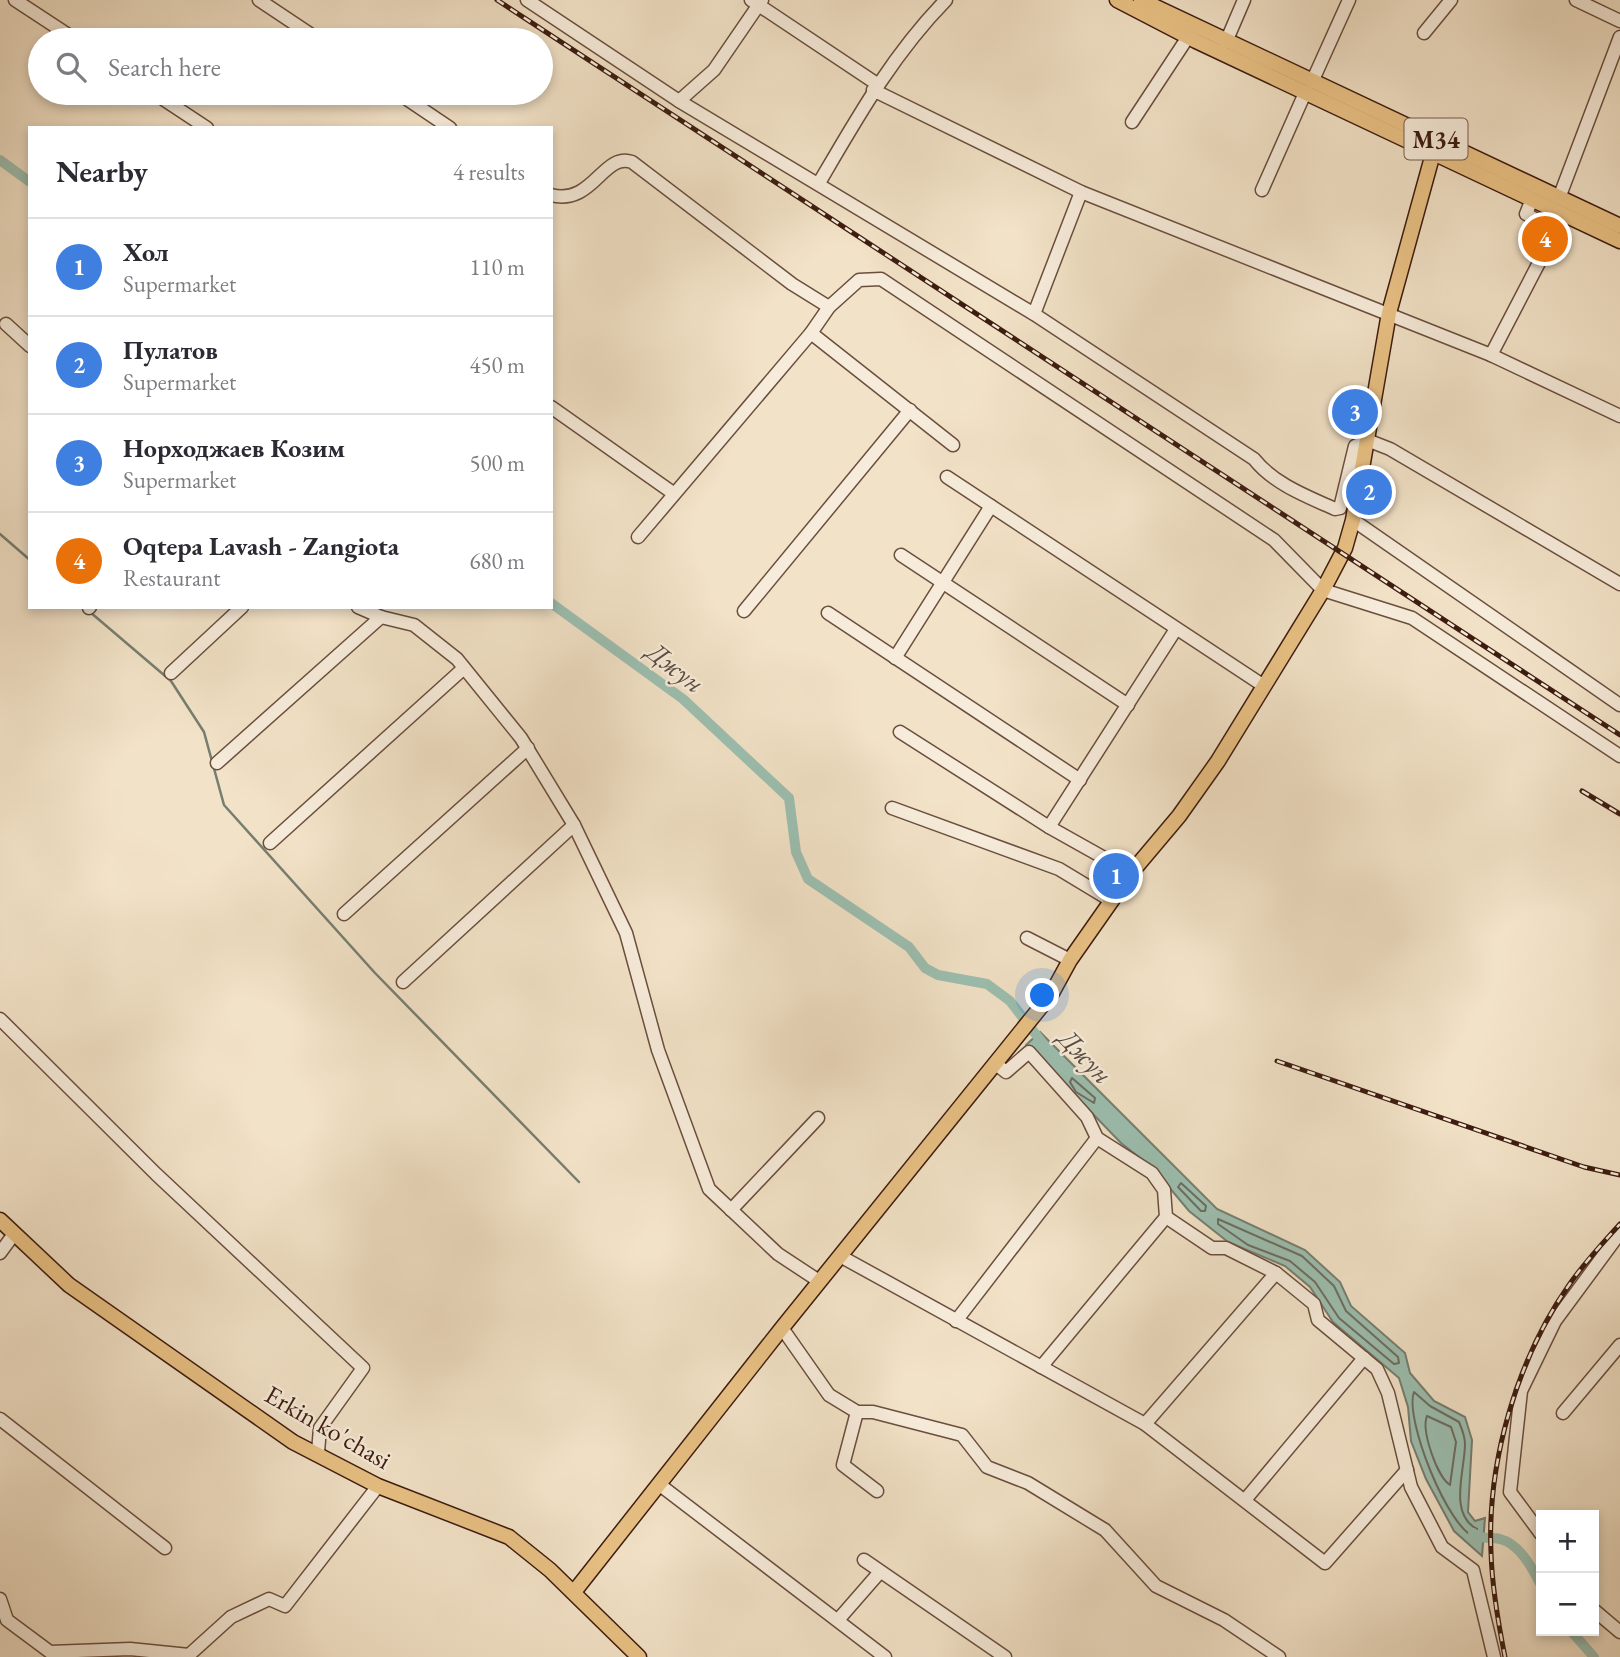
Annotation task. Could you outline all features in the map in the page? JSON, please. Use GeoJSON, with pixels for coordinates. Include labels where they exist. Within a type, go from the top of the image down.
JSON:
{"type":"FeatureCollection","features":[{"type":"Feature","properties":{"kind":"main road","name":"M34"},"geometry":{"type":"LineString","coordinates":[[1116,0],[1188,37],[1620,226]]}},
{"type":"Feature","properties":{"kind":"main road","name":"M34"},"geometry":{"type":"LineString","coordinates":[[1141,0],[1226,41],[1309,88]]}},
{"type":"Feature","properties":{"kind":"main road","name":"M34"},"geometry":{"type":"LineString","coordinates":[[1434,145],[1532,199],[1620,241]]}},
{"type":"Feature","properties":{"kind":"main road"},"geometry":{"type":"LineString","coordinates":[[574,1592],[819,1281],[1052,993],[1070,960],[1131,873],[1179,816],[1323,590],[1345,548],[1353,520],[1389,313],[1434,145]]}},
{"type":"Feature","properties":{"kind":"main road","name":"Erkin ko'chasi"},"geometry":{"type":"LineString","coordinates":[[0,1220],[69,1285],[293,1442],[318,1452],[378,1486],[509,1537],[574,1592],[639,1657]]}},
{"type":"Feature","properties":{"kind":"street"},"geometry":{"type":"LineString","coordinates":[[15,0],[58,28]]}},
{"type":"Feature","properties":{"kind":"street"},"geometry":{"type":"LineString","coordinates":[[259,0],[301,28]]}},
{"type":"Feature","properties":{"kind":"street"},"geometry":{"type":"LineString","coordinates":[[527,0],[679,100],[1034,314],[1254,459],[1277,480],[1335,509],[1344,503],[1355,446],[1367,440],[1390,449],[1620,584]]}},
{"type":"Feature","properties":{"kind":"street"},"geometry":{"type":"LineString","coordinates":[[819,183],[875,87],[921,25],[946,0]]}},
{"type":"Feature","properties":{"kind":"street"},"geometry":{"type":"LineString","coordinates":[[1226,41],[1244,0]]}},
{"type":"Feature","properties":{"kind":"street"},"geometry":{"type":"LineString","coordinates":[[1262,190],[1349,0]]}},
{"type":"Feature","properties":{"kind":"street"},"geometry":{"type":"LineString","coordinates":[[1424,33],[1451,0]]}},
{"type":"Feature","properties":{"kind":"street"},"geometry":{"type":"LineString","coordinates":[[1576,0],[1620,21]]}},
{"type":"Feature","properties":{"kind":"street"},"geometry":{"type":"LineString","coordinates":[[679,100],[714,70],[757,2],[875,87],[1081,192],[1491,355],[1620,416]]}},
{"type":"Feature","properties":{"kind":"street"},"geometry":{"type":"LineString","coordinates":[[1132,122],[1188,37]]}},
{"type":"Feature","properties":{"kind":"street"},"geometry":{"type":"LineString","coordinates":[[1559,198],[1620,37]]}},
{"type":"Feature","properties":{"kind":"street"},"geometry":{"type":"LineString","coordinates":[[172,105],[204,126]]}},
{"type":"Feature","properties":{"kind":"street"},"geometry":{"type":"LineString","coordinates":[[416,105],[447,126]]}},
{"type":"Feature","properties":{"kind":"street"},"geometry":{"type":"LineString","coordinates":[[553,195],[565,198],[579,194],[613,164],[622,160],[632,162],[792,284],[829,307]]}},
{"type":"Feature","properties":{"kind":"street"},"geometry":{"type":"LineString","coordinates":[[1034,314],[1081,192]]}},
{"type":"Feature","properties":{"kind":"street"},"geometry":{"type":"LineString","coordinates":[[1491,355],[1556,230],[1526,214],[1532,199]]}},
{"type":"Feature","properties":{"kind":"street"},"geometry":{"type":"LineString","coordinates":[[638,537],[811,333],[829,307],[859,280],[881,279],[1274,540],[1323,590],[1412,618],[1620,755]]}},
{"type":"Feature","properties":{"kind":"street"},"geometry":{"type":"LineString","coordinates":[[6,324],[28,344]]}},
{"type":"Feature","properties":{"kind":"street"},"geometry":{"type":"LineString","coordinates":[[811,333],[953,445]]}},
{"type":"Feature","properties":{"kind":"street"},"geometry":{"type":"LineString","coordinates":[[553,408],[673,493]]}},
{"type":"Feature","properties":{"kind":"street"},"geometry":{"type":"LineString","coordinates":[[744,611],[909,410]]}},
{"type":"Feature","properties":{"kind":"street"},"geometry":{"type":"LineString","coordinates":[[947,477],[1264,686]]}},
{"type":"Feature","properties":{"kind":"street"},"geometry":{"type":"LineString","coordinates":[[895,658],[991,506]]}},
{"type":"Feature","properties":{"kind":"street"},"geometry":{"type":"LineString","coordinates":[[1353,520],[1620,705]]}},
{"type":"Feature","properties":{"kind":"street"},"geometry":{"type":"LineString","coordinates":[[901,555],[1128,705]]}},
{"type":"Feature","properties":{"kind":"street"},"geometry":{"type":"LineString","coordinates":[[171,673],[240,609]]}},
{"type":"Feature","properties":{"kind":"street"},"geometry":{"type":"LineString","coordinates":[[363,609],[380,617],[414,625],[464,668],[528,748],[574,825],[626,933],[659,1049],[709,1189],[778,1254],[819,1281]]}},
{"type":"Feature","properties":{"kind":"street"},"geometry":{"type":"LineString","coordinates":[[828,613],[1080,780]]}},
{"type":"Feature","properties":{"kind":"street"},"geometry":{"type":"LineString","coordinates":[[217,763],[380,617]]}},
{"type":"Feature","properties":{"kind":"street"},"geometry":{"type":"LineString","coordinates":[[1049,827],[1176,629]]}},
{"type":"Feature","properties":{"kind":"street"},"geometry":{"type":"LineString","coordinates":[[270,843],[464,668]]}},
{"type":"Feature","properties":{"kind":"street"},"geometry":{"type":"LineString","coordinates":[[900,732],[1049,827],[1131,873]]}},
{"type":"Feature","properties":{"kind":"street"},"geometry":{"type":"LineString","coordinates":[[344,914],[528,748]]}},
{"type":"Feature","properties":{"kind":"street"},"geometry":{"type":"LineString","coordinates":[[892,808],[1059,869],[1112,901]]}},
{"type":"Feature","properties":{"kind":"street"},"geometry":{"type":"LineString","coordinates":[[403,982],[574,825]]}},
{"type":"Feature","properties":{"kind":"street"},"geometry":{"type":"LineString","coordinates":[[1027,938],[1070,960]]}},
{"type":"Feature","properties":{"kind":"street"},"geometry":{"type":"LineString","coordinates":[[0,1019],[156,1174],[363,1368],[320,1428],[318,1452]]}},
{"type":"Feature","properties":{"kind":"street"},"geometry":{"type":"LineString","coordinates":[[996,1064],[1006,1072],[1028,1052],[1087,1117],[1097,1138],[1152,1172],[1164,1190],[1166,1217],[1041,1367]]}},
{"type":"Feature","properties":{"kind":"street"},"geometry":{"type":"LineString","coordinates":[[731,1210],[818,1118]]}},
{"type":"Feature","properties":{"kind":"street"},"geometry":{"type":"LineString","coordinates":[[956,1321],[1097,1138]]}},
{"type":"Feature","properties":{"kind":"street"},"geometry":{"type":"LineString","coordinates":[[1166,1217],[1212,1248],[1226,1248],[1276,1273],[1314,1304],[1318,1320],[1377,1369],[1388,1393],[1411,1487],[1442,1547],[1474,1570],[1494,1657]]}},
{"type":"Feature","properties":{"kind":"street"},"geometry":{"type":"LineString","coordinates":[[1536,1527],[1510,1492],[1521,1391],[1555,1321],[1620,1233]]}},
{"type":"Feature","properties":{"kind":"street"},"geometry":{"type":"LineString","coordinates":[[0,1253],[14,1234]]}},
{"type":"Feature","properties":{"kind":"street"},"geometry":{"type":"LineString","coordinates":[[840,1256],[1145,1424],[1325,1563],[1407,1470]]}},
{"type":"Feature","properties":{"kind":"street"},"geometry":{"type":"LineString","coordinates":[[1145,1424],[1276,1273]]}},
{"type":"Feature","properties":{"kind":"street"},"geometry":{"type":"LineString","coordinates":[[782,1328],[829,1395],[857,1412],[873,1412],[962,1435],[987,1467],[1028,1483],[1105,1530],[1156,1586],[1224,1620],[1279,1657]]}},
{"type":"Feature","properties":{"kind":"street"},"geometry":{"type":"LineString","coordinates":[[1563,1413],[1620,1345]]}},
{"type":"Feature","properties":{"kind":"street"},"geometry":{"type":"LineString","coordinates":[[1245,1500],[1364,1358]]}},
{"type":"Feature","properties":{"kind":"street"},"geometry":{"type":"LineString","coordinates":[[857,1412],[843,1465],[877,1491]]}},
{"type":"Feature","properties":{"kind":"street"},"geometry":{"type":"LineString","coordinates":[[0,1419],[165,1548]]}},
{"type":"Feature","properties":{"kind":"street"},"geometry":{"type":"LineString","coordinates":[[660,1485],[885,1657]]}},
{"type":"Feature","properties":{"kind":"street"},"geometry":{"type":"LineString","coordinates":[[0,1599],[7,1620],[50,1652],[130,1649],[189,1655],[231,1617],[269,1599],[285,1606],[378,1486]]}},
{"type":"Feature","properties":{"kind":"street"},"geometry":{"type":"LineString","coordinates":[[864,1560],[879,1573],[1005,1657]]}},
{"type":"Feature","properties":{"kind":"street"},"geometry":{"type":"LineString","coordinates":[[838,1620],[879,1573]]}},
{"type":"Feature","properties":{"kind":"street"},"geometry":{"type":"LineString","coordinates":[[1599,1614],[1620,1632]]}},
{"type":"Feature","properties":{"kind":"water"},"geometry":{"type":"Polygon","coordinates":[[[1040,1032],[1217,1209],[1305,1250],[1340,1282],[1351,1306],[1405,1353],[1410,1373],[1434,1401],[1465,1417],[1472,1440],[1468,1512],[1475,1521],[1485,1518],[1482,1556],[1454,1531],[1426,1479],[1411,1441],[1408,1407],[1399,1378],[1333,1322],[1310,1287],[1285,1266],[1228,1242],[1189,1211],[1153,1168],[1121,1143],[1026,1045],[1040,1032]]]}},
{"type":"Feature","properties":{"kind":"waterway","name":"Джун"},"geometry":{"type":"LineString","coordinates":[[0,160],[28,181]]}},
{"type":"Feature","properties":{"kind":"waterway"},"geometry":{"type":"LineString","coordinates":[[0,534],[28,558]]}},
{"type":"Feature","properties":{"kind":"waterway","name":"Джун"},"geometry":{"type":"LineString","coordinates":[[553,604],[683,699],[789,798],[796,852],[808,879],[909,947],[925,968],[938,975],[987,984],[1010,1001],[1044,1045]]}},
{"type":"Feature","properties":{"kind":"waterway"},"geometry":{"type":"LineString","coordinates":[[90,612],[171,681],[204,732],[224,805],[375,973],[579,1182]]}},
{"type":"Feature","properties":{"kind":"waterway","name":"Джун"},"geometry":{"type":"LineString","coordinates":[[1473,1533],[1500,1539],[1514,1546],[1536,1575]]}},
{"type":"Feature","properties":{"kind":"waterway","name":"Джун"},"geometry":{"type":"LineString","coordinates":[[1575,1636],[1594,1657]]}},
{"type":"Feature","properties":{"kind":"railway"},"geometry":{"type":"LineString","coordinates":[[497,0],[540,28]]}},
{"type":"Feature","properties":{"kind":"railway"},"geometry":{"type":"LineString","coordinates":[[553,37],[1620,735]]}},
{"type":"Feature","properties":{"kind":"railway"},"geometry":{"type":"LineString","coordinates":[[1582,791],[1620,814]]}},
{"type":"Feature","properties":{"kind":"railway"},"geometry":{"type":"LineString","coordinates":[[1277,1061],[1584,1167],[1620,1175]]}},
{"type":"Feature","properties":{"kind":"railway"},"geometry":{"type":"LineString","coordinates":[[1505,1657],[1493,1578],[1491,1518],[1500,1447],[1509,1413],[1520,1378],[1551,1314],[1581,1269],[1620,1224]]}},
{"type":"Feature","properties":{"kind":"place","name":"Oqtepa Lavash - Zangiota"},"geometry":{"type":"Point","coordinates":[1545,239]}},
{"type":"Feature","properties":{"kind":"place","name":"Норходжаев Козим"},"geometry":{"type":"Point","coordinates":[1355,412]}},
{"type":"Feature","properties":{"kind":"place","name":"Пулатов"},"geometry":{"type":"Point","coordinates":[1369,492]}},
{"type":"Feature","properties":{"kind":"place","name":"Хол"},"geometry":{"type":"Point","coordinates":[1116,876]}}]}
